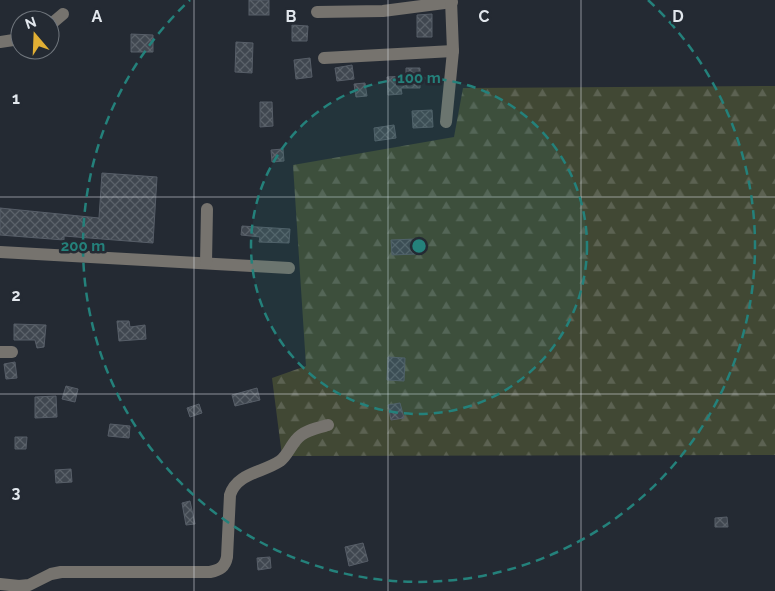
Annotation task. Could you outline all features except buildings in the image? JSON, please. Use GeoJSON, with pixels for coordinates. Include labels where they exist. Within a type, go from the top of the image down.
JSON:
{"type":"FeatureCollection","features":[{"type":"Feature","properties":{"kind":"street"},"geometry":{"type":"LineString","coordinates":[[317,12],[383,11],[452,1],[453,51],[446,122]]}},
{"type":"Feature","properties":{"kind":"street"},"geometry":{"type":"LineString","coordinates":[[324,58],[453,51]]}},
{"type":"Feature","properties":{"kind":"street"},"geometry":{"type":"LineString","coordinates":[[206,263],[207,210]]}},
{"type":"Feature","properties":{"kind":"street"},"geometry":{"type":"LineString","coordinates":[[0,252],[289,268]]}},
{"type":"Feature","properties":{"kind":"street"},"geometry":{"type":"LineString","coordinates":[[0,584],[29,585],[47,576],[61,572],[210,572],[222,568],[227,557],[230,495],[233,486],[239,480],[281,460],[297,439],[305,433],[328,425]]}},
{"type":"Feature","properties":{"kind":"green space"},"geometry":{"type":"Polygon","coordinates":[[[775,86],[775,455],[282,456],[272,378],[306,366],[293,165],[454,137],[463,88],[775,86]]]}}]}
